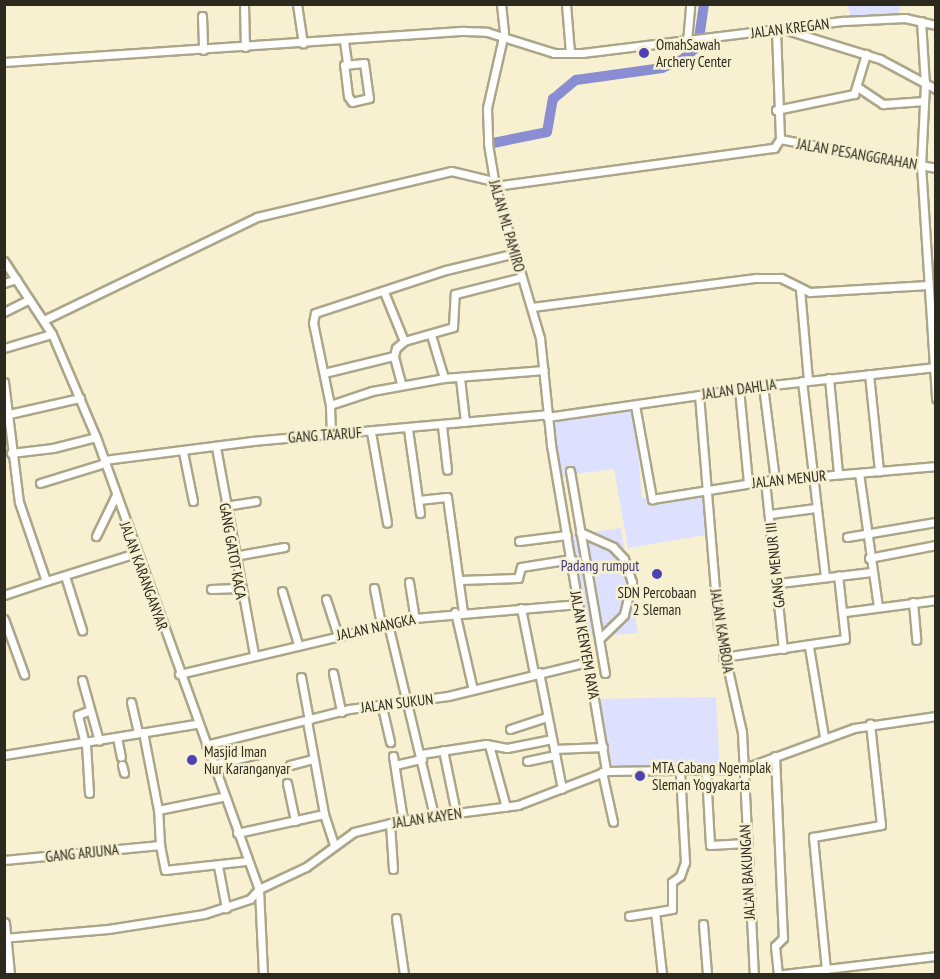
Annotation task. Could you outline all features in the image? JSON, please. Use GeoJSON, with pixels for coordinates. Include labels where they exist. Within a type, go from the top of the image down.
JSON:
{"type":"FeatureCollection","features":[{"type":"Feature","properties":{"kind":"main road"},"geometry":{"type":"LineString","coordinates":[[4,923],[9,975]]}},
{"type":"Feature","properties":{"kind":"street"},"geometry":{"type":"LineString","coordinates":[[244,4],[245,48]]}},
{"type":"Feature","properties":{"kind":"street"},"geometry":{"type":"LineString","coordinates":[[297,4],[303,44]]}},
{"type":"Feature","properties":{"kind":"street","name":"JALAN ML PAMIRO"},"geometry":{"type":"LineString","coordinates":[[501,4],[502,37],[486,123],[494,183],[532,307],[544,370],[547,416]]}},
{"type":"Feature","properties":{"kind":"street"},"geometry":{"type":"LineString","coordinates":[[566,4],[570,53]]}},
{"type":"Feature","properties":{"kind":"street"},"geometry":{"type":"LineString","coordinates":[[687,42],[690,4]]}},
{"type":"Feature","properties":{"kind":"street"},"geometry":{"type":"LineString","coordinates":[[202,16],[203,50]]}},
{"type":"Feature","properties":{"kind":"street","name":"JALAN KREGAN"},"geometry":{"type":"LineString","coordinates":[[4,62],[245,48],[464,31],[502,37],[537,50],[570,53],[898,18],[936,25]]}},
{"type":"Feature","properties":{"kind":"street"},"geometry":{"type":"LineString","coordinates":[[921,21],[926,84],[921,165],[928,285],[933,320],[936,399]]}},
{"type":"Feature","properties":{"kind":"street"},"geometry":{"type":"LineString","coordinates":[[44,320],[257,217],[451,171],[494,183],[774,148],[780,139],[776,110],[779,29],[866,54],[936,89]]}},
{"type":"Feature","properties":{"kind":"street"},"geometry":{"type":"LineString","coordinates":[[344,41],[346,63],[344,68],[348,98],[352,102],[366,100],[369,96],[366,64],[346,63]]}},
{"type":"Feature","properties":{"kind":"street"},"geometry":{"type":"LineString","coordinates":[[776,110],[852,95],[859,88],[866,54]]}},
{"type":"Feature","properties":{"kind":"street"},"geometry":{"type":"LineString","coordinates":[[859,88],[884,104],[924,101]]}},
{"type":"Feature","properties":{"kind":"street","name":"JALAN PESANGGRAHAN"},"geometry":{"type":"LineString","coordinates":[[780,139],[936,168]]}},
{"type":"Feature","properties":{"kind":"street"},"geometry":{"type":"LineString","coordinates":[[331,435],[330,405],[314,314],[447,270],[515,253]]}},
{"type":"Feature","properties":{"kind":"street","name":"JALAN KARANGANYAR"},"geometry":{"type":"LineString","coordinates":[[4,261],[52,334],[96,437],[178,674],[206,745],[222,797],[259,890]]}},
{"type":"Feature","properties":{"kind":"street"},"geometry":{"type":"LineString","coordinates":[[324,373],[394,356],[404,341],[453,327],[455,294],[522,277]]}},
{"type":"Feature","properties":{"kind":"street"},"geometry":{"type":"LineString","coordinates":[[532,307],[756,278],[781,278],[810,292],[928,285]]}},
{"type":"Feature","properties":{"kind":"street"},"geometry":{"type":"LineString","coordinates":[[4,283],[16,279]]}},
{"type":"Feature","properties":{"kind":"street"},"geometry":{"type":"LineString","coordinates":[[800,289],[812,477],[825,577]]}},
{"type":"Feature","properties":{"kind":"street"},"geometry":{"type":"LineString","coordinates":[[384,292],[404,341]]}},
{"type":"Feature","properties":{"kind":"street"},"geometry":{"type":"LineString","coordinates":[[4,312],[29,298]]}},
{"type":"Feature","properties":{"kind":"street"},"geometry":{"type":"LineString","coordinates":[[4,348],[52,334]]}},
{"type":"Feature","properties":{"kind":"street"},"geometry":{"type":"LineString","coordinates":[[431,335],[444,378]]}},
{"type":"Feature","properties":{"kind":"street"},"geometry":{"type":"LineString","coordinates":[[394,356],[401,383]]}},
{"type":"Feature","properties":{"kind":"street","name":"JALAN DAHLIA"},"geometry":{"type":"LineString","coordinates":[[547,416],[739,389],[934,367]]}},
{"type":"Feature","properties":{"kind":"street"},"geometry":{"type":"LineString","coordinates":[[330,405],[401,383],[544,370]]}},
{"type":"Feature","properties":{"kind":"street"},"geometry":{"type":"LineString","coordinates":[[869,374],[879,471]]}},
{"type":"Feature","properties":{"kind":"street"},"geometry":{"type":"LineString","coordinates":[[460,378],[465,422]]}},
{"type":"Feature","properties":{"kind":"street"},"geometry":{"type":"LineString","coordinates":[[829,378],[838,474]]}},
{"type":"Feature","properties":{"kind":"street"},"geometry":{"type":"LineString","coordinates":[[4,382],[11,453],[25,524],[46,581]]}},
{"type":"Feature","properties":{"kind":"street"},"geometry":{"type":"LineString","coordinates":[[763,386],[775,480]]}},
{"type":"Feature","properties":{"kind":"street"},"geometry":{"type":"LineString","coordinates":[[739,389],[748,483]]}},
{"type":"Feature","properties":{"kind":"street","name":"JALAN KAMBOJA"},"geometry":{"type":"LineString","coordinates":[[699,395],[723,657],[738,710],[742,769]]}},
{"type":"Feature","properties":{"kind":"street"},"geometry":{"type":"LineString","coordinates":[[7,412],[80,398]]}},
{"type":"Feature","properties":{"kind":"street","name":"JALAN MENUR"},"geometry":{"type":"LineString","coordinates":[[635,405],[648,492],[655,499],[765,481],[936,466]]}},
{"type":"Feature","properties":{"kind":"street","name":"GANG TA'ARUF"},"geometry":{"type":"LineString","coordinates":[[40,483],[104,462],[216,447],[547,416]]}},
{"type":"Feature","properties":{"kind":"street","name":"JALAN KENYEM RAYA"},"geometry":{"type":"LineString","coordinates":[[547,416],[603,747],[604,771],[613,822]]}},
{"type":"Feature","properties":{"kind":"street"},"geometry":{"type":"LineString","coordinates":[[442,426],[447,470]]}},
{"type":"Feature","properties":{"kind":"street"},"geometry":{"type":"LineString","coordinates":[[408,429],[420,513]]}},
{"type":"Feature","properties":{"kind":"street"},"geometry":{"type":"LineString","coordinates":[[371,432],[387,523]]}},
{"type":"Feature","properties":{"kind":"street"},"geometry":{"type":"LineString","coordinates":[[11,453],[53,448],[96,437]]}},
{"type":"Feature","properties":{"kind":"street","name":"GANG GATOT KACA"},"geometry":{"type":"LineString","coordinates":[[216,447],[239,588],[254,655]]}},
{"type":"Feature","properties":{"kind":"street"},"geometry":{"type":"LineString","coordinates":[[183,452],[193,501]]}},
{"type":"Feature","properties":{"kind":"street"},"geometry":{"type":"LineString","coordinates":[[570,471],[605,673]]}},
{"type":"Feature","properties":{"kind":"street"},"geometry":{"type":"LineString","coordinates":[[859,473],[865,533],[878,606]]}},
{"type":"Feature","properties":{"kind":"street","name":"GANG MENUR III"},"geometry":{"type":"LineString","coordinates":[[765,481],[779,583],[783,649]]}},
{"type":"Feature","properties":{"kind":"street"},"geometry":{"type":"LineString","coordinates":[[96,536],[116,495]]}},
{"type":"Feature","properties":{"kind":"street"},"geometry":{"type":"LineString","coordinates":[[418,500],[447,497],[460,580],[459,612],[473,690]]}},
{"type":"Feature","properties":{"kind":"street"},"geometry":{"type":"LineString","coordinates":[[225,506],[256,501]]}},
{"type":"Feature","properties":{"kind":"street"},"geometry":{"type":"LineString","coordinates":[[770,514],[816,508]]}},
{"type":"Feature","properties":{"kind":"street"},"geometry":{"type":"LineString","coordinates":[[847,537],[936,522]]}},
{"type":"Feature","properties":{"kind":"street"},"geometry":{"type":"LineString","coordinates":[[580,532],[613,547],[624,559],[632,582],[624,615],[600,638]]}},
{"type":"Feature","properties":{"kind":"street"},"geometry":{"type":"LineString","coordinates":[[519,541],[567,536]]}},
{"type":"Feature","properties":{"kind":"street"},"geometry":{"type":"LineString","coordinates":[[869,558],[936,545]]}},
{"type":"Feature","properties":{"kind":"street"},"geometry":{"type":"LineString","coordinates":[[234,556],[284,548]]}},
{"type":"Feature","properties":{"kind":"street"},"geometry":{"type":"LineString","coordinates":[[460,580],[518,578],[521,567],[583,551]]}},
{"type":"Feature","properties":{"kind":"street"},"geometry":{"type":"LineString","coordinates":[[4,595],[136,553]]}},
{"type":"Feature","properties":{"kind":"street"},"geometry":{"type":"LineString","coordinates":[[779,583],[871,572]]}},
{"type":"Feature","properties":{"kind":"street"},"geometry":{"type":"LineString","coordinates":[[723,657],[809,647],[845,639],[845,612],[838,575]]}},
{"type":"Feature","properties":{"kind":"street"},"geometry":{"type":"LineString","coordinates":[[65,576],[81,630]]}},
{"type":"Feature","properties":{"kind":"street"},"geometry":{"type":"LineString","coordinates":[[409,582],[415,618]]}},
{"type":"Feature","properties":{"kind":"street"},"geometry":{"type":"LineString","coordinates":[[212,589],[239,588]]}},
{"type":"Feature","properties":{"kind":"street"},"geometry":{"type":"LineString","coordinates":[[374,588],[396,666],[410,704],[434,816]]}},
{"type":"Feature","properties":{"kind":"street"},"geometry":{"type":"LineString","coordinates":[[282,591],[297,644]]}},
{"type":"Feature","properties":{"kind":"street"},"geometry":{"type":"LineString","coordinates":[[326,599],[338,635]]}},
{"type":"Feature","properties":{"kind":"street"},"geometry":{"type":"LineString","coordinates":[[845,612],[936,600]]}},
{"type":"Feature","properties":{"kind":"street"},"geometry":{"type":"LineString","coordinates":[[913,602],[916,640]]}},
{"type":"Feature","properties":{"kind":"street","name":"JALAN NANGKA"},"geometry":{"type":"LineString","coordinates":[[178,674],[297,644],[415,618],[459,612],[578,604]]}},
{"type":"Feature","properties":{"kind":"street"},"geometry":{"type":"LineString","coordinates":[[521,608],[562,789]]}},
{"type":"Feature","properties":{"kind":"street"},"geometry":{"type":"LineString","coordinates":[[4,619],[24,674]]}},
{"type":"Feature","properties":{"kind":"street"},"geometry":{"type":"LineString","coordinates":[[582,629],[598,626]]}},
{"type":"Feature","properties":{"kind":"street"},"geometry":{"type":"LineString","coordinates":[[809,647],[824,737]]}},
{"type":"Feature","properties":{"kind":"street","name":"JALAN SUKUN"},"geometry":{"type":"LineString","coordinates":[[206,745],[341,712],[410,704],[473,690],[537,672],[588,662]]}},
{"type":"Feature","properties":{"kind":"street"},"geometry":{"type":"LineString","coordinates":[[333,673],[341,712]]}},
{"type":"Feature","properties":{"kind":"street"},"geometry":{"type":"LineString","coordinates":[[301,677],[313,759],[324,814],[334,845]]}},
{"type":"Feature","properties":{"kind":"street"},"geometry":{"type":"LineString","coordinates":[[82,680],[99,741]]}},
{"type":"Feature","properties":{"kind":"street"},"geometry":{"type":"LineString","coordinates":[[131,702],[141,732],[158,810],[160,844],[165,870],[219,866],[246,861]]}},
{"type":"Feature","properties":{"kind":"street"},"geometry":{"type":"LineString","coordinates":[[382,707],[390,742]]}},
{"type":"Feature","properties":{"kind":"street"},"geometry":{"type":"LineString","coordinates":[[89,793],[85,744],[78,715],[90,710]]}},
{"type":"Feature","properties":{"kind":"street"},"geometry":{"type":"LineString","coordinates":[[604,771],[706,772],[742,769],[824,737],[870,724],[936,716]]}},
{"type":"Feature","properties":{"kind":"street"},"geometry":{"type":"LineString","coordinates":[[510,729],[547,717]]}},
{"type":"Feature","properties":{"kind":"street"},"geometry":{"type":"LineString","coordinates":[[4,755],[85,744],[141,732],[196,724]]}},
{"type":"Feature","properties":{"kind":"street"},"geometry":{"type":"LineString","coordinates":[[825,970],[813,837],[881,825],[870,724]]}},
{"type":"Feature","properties":{"kind":"street"},"geometry":{"type":"LineString","coordinates":[[117,737],[122,765]]}},
{"type":"Feature","properties":{"kind":"street"},"geometry":{"type":"LineString","coordinates":[[394,765],[443,750],[489,745],[507,748],[552,739]]}},
{"type":"Feature","properties":{"kind":"street"},"geometry":{"type":"LineString","coordinates":[[489,745],[506,807]]}},
{"type":"Feature","properties":{"kind":"street"},"geometry":{"type":"LineString","coordinates":[[526,761],[590,745],[603,747]]}},
{"type":"Feature","properties":{"kind":"street"},"geometry":{"type":"LineString","coordinates":[[443,750],[456,813]]}},
{"type":"Feature","properties":{"kind":"street"},"geometry":{"type":"LineString","coordinates":[[212,765],[262,753]]}},
{"type":"Feature","properties":{"kind":"street"},"geometry":{"type":"LineString","coordinates":[[393,756],[403,820]]}},
{"type":"Feature","properties":{"kind":"street"},"geometry":{"type":"LineString","coordinates":[[775,756],[783,938],[775,946],[778,975]]}},
{"type":"Feature","properties":{"kind":"street"},"geometry":{"type":"LineString","coordinates":[[290,765],[313,759]]}},
{"type":"Feature","properties":{"kind":"street","name":"JALAN BAKUNGAN"},"geometry":{"type":"LineString","coordinates":[[742,769],[754,975]]}},
{"type":"Feature","properties":{"kind":"street","name":"JALAN KAYEN"},"geometry":{"type":"LineString","coordinates":[[259,890],[306,867],[354,832],[403,820],[506,807],[562,789],[604,771]]}},
{"type":"Feature","properties":{"kind":"street"},"geometry":{"type":"LineString","coordinates":[[629,916],[672,909],[672,882],[680,876],[685,862],[680,772]]}},
{"type":"Feature","properties":{"kind":"street"},"geometry":{"type":"LineString","coordinates":[[706,772],[710,845],[746,843]]}},
{"type":"Feature","properties":{"kind":"street"},"geometry":{"type":"LineString","coordinates":[[287,783],[295,821]]}},
{"type":"Feature","properties":{"kind":"street"},"geometry":{"type":"LineString","coordinates":[[158,810],[222,797]]}},
{"type":"Feature","properties":{"kind":"street"},"geometry":{"type":"LineString","coordinates":[[237,833],[324,814]]}},
{"type":"Feature","properties":{"kind":"street"},"geometry":{"type":"LineString","coordinates":[[390,823],[393,869]]}},
{"type":"Feature","properties":{"kind":"street","name":"GANG ARJUNA"},"geometry":{"type":"LineString","coordinates":[[4,860],[160,844]]}},
{"type":"Feature","properties":{"kind":"street"},"geometry":{"type":"LineString","coordinates":[[219,866],[226,908]]}},
{"type":"Feature","properties":{"kind":"street"},"geometry":{"type":"LineString","coordinates":[[5,938],[108,929],[226,908],[250,899],[259,890]]}},
{"type":"Feature","properties":{"kind":"street"},"geometry":{"type":"LineString","coordinates":[[259,890],[263,975]]}},
{"type":"Feature","properties":{"kind":"street"},"geometry":{"type":"LineString","coordinates":[[655,912],[662,975]]}},
{"type":"Feature","properties":{"kind":"street"},"geometry":{"type":"LineString","coordinates":[[396,918],[404,975]]}},
{"type":"Feature","properties":{"kind":"street"},"geometry":{"type":"LineString","coordinates":[[703,924],[707,975]]}},
{"type":"Feature","properties":{"kind":"street"},"geometry":{"type":"LineString","coordinates":[[783,975],[936,956]]}},
{"type":"Feature","properties":{"kind":"green space"},"geometry":{"type":"Polygon","coordinates":[[[847,5],[901,5],[898,14],[852,20],[847,5]]]}},
{"type":"Feature","properties":{"kind":"green space"},"geometry":{"type":"Polygon","coordinates":[[[634,408],[642,498],[708,489],[710,534],[628,548],[614,469],[558,476],[547,416],[634,408]]]}},
{"type":"Feature","properties":{"kind":"green space","name":"Padang rumput"},"geometry":{"type":"Polygon","coordinates":[[[621,528],[638,633],[585,637],[568,536],[621,528]]]}},
{"type":"Feature","properties":{"kind":"green space"},"geometry":{"type":"Polygon","coordinates":[[[716,697],[720,773],[608,774],[596,699],[716,697]]]}},
{"type":"Feature","properties":{"kind":"waterway"},"geometry":{"type":"LineString","coordinates":[[493,143],[547,132],[553,99],[576,80],[662,68],[683,59],[698,46],[704,4]]}},
{"type":"Feature","properties":{"kind":"place","name":"OmahSawah Archery Center"},"geometry":{"type":"Point","coordinates":[644,53]}},
{"type":"Feature","properties":{"kind":"place","name":"SDN Percobaan 2 Sleman"},"geometry":{"type":"Point","coordinates":[657,574]}},
{"type":"Feature","properties":{"kind":"place","name":"Masjid Iman Nur Karanganyar"},"geometry":{"type":"Point","coordinates":[192,760]}},
{"type":"Feature","properties":{"kind":"place","name":"MTA Cabang Ngemplak Sleman Yogyakarta"},"geometry":{"type":"Point","coordinates":[640,776]}}]}
